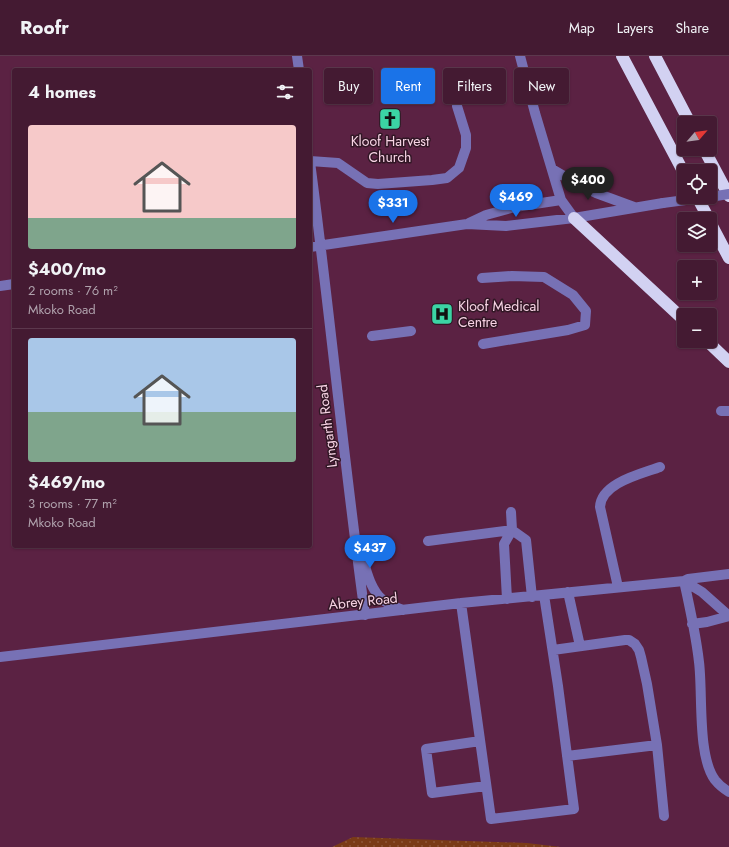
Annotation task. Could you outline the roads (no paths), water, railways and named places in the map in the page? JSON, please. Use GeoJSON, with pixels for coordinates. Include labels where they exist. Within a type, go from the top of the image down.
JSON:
{"type":"FeatureCollection","features":[{"type":"Feature","properties":{"kind":"highway"},"geometry":{"type":"LineString","coordinates":[[622,56],[679,164]]}},
{"type":"Feature","properties":{"kind":"highway"},"geometry":{"type":"LineString","coordinates":[[655,56],[686,116]]}},
{"type":"Feature","properties":{"kind":"highway"},"geometry":{"type":"LineString","coordinates":[[708,156],[729,195]]}},
{"type":"Feature","properties":{"kind":"highway"},"geometry":{"type":"LineString","coordinates":[[574,218],[677,314]]}},
{"type":"Feature","properties":{"kind":"highway"},"geometry":{"type":"LineString","coordinates":[[717,235],[729,258]]}},
{"type":"Feature","properties":{"kind":"highway"},"geometry":{"type":"LineString","coordinates":[[714,348],[729,362]]}},
{"type":"Feature","properties":{"kind":"street"},"geometry":{"type":"LineString","coordinates":[[297,56],[299,68]]}},
{"type":"Feature","properties":{"kind":"street"},"geometry":{"type":"LineString","coordinates":[[520,56],[561,200],[574,218]]}},
{"type":"Feature","properties":{"kind":"street"},"geometry":{"type":"LineString","coordinates":[[312,162],[338,162],[367,183],[378,184],[447,178],[459,168],[466,148],[466,135],[457,106]]}},
{"type":"Feature","properties":{"kind":"street"},"geometry":{"type":"LineString","coordinates":[[552,169],[596,193],[635,207]]}},
{"type":"Feature","properties":{"kind":"street","name":"Lyngarth Road"},"geometry":{"type":"LineString","coordinates":[[312,177],[353,527],[365,615]]}},
{"type":"Feature","properties":{"kind":"street"},"geometry":{"type":"LineString","coordinates":[[717,196],[729,195]]}},
{"type":"Feature","properties":{"kind":"street"},"geometry":{"type":"LineString","coordinates":[[467,224],[486,215],[515,207],[561,200]]}},
{"type":"Feature","properties":{"kind":"street"},"geometry":{"type":"LineString","coordinates":[[312,247],[467,224],[506,226],[574,218],[677,201]]}},
{"type":"Feature","properties":{"kind":"street"},"geometry":{"type":"LineString","coordinates":[[482,278],[512,276],[544,277],[573,295],[586,311],[585,325],[568,330],[482,344]]}},
{"type":"Feature","properties":{"kind":"street"},"geometry":{"type":"LineString","coordinates":[[0,286],[12,284]]}},
{"type":"Feature","properties":{"kind":"street"},"geometry":{"type":"LineString","coordinates":[[372,336],[411,331]]}},
{"type":"Feature","properties":{"kind":"street"},"geometry":{"type":"LineString","coordinates":[[618,587],[600,502],[606,492],[613,486],[627,479],[660,467]]}},
{"type":"Feature","properties":{"kind":"street"},"geometry":{"type":"LineString","coordinates":[[507,599],[504,544],[512,530],[511,512]]}},
{"type":"Feature","properties":{"kind":"street"},"geometry":{"type":"LineString","coordinates":[[353,527],[367,573],[380,598],[386,603],[404,610]]}},
{"type":"Feature","properties":{"kind":"street"},"geometry":{"type":"LineString","coordinates":[[428,541],[512,530],[526,540],[532,597]]}},
{"type":"Feature","properties":{"kind":"street","name":"Abrey Road"},"geometry":{"type":"LineString","coordinates":[[0,657],[461,603],[684,581],[688,579],[729,574]]}},
{"type":"Feature","properties":{"kind":"street"},"geometry":{"type":"LineString","coordinates":[[684,581],[702,592],[729,616]]}},
{"type":"Feature","properties":{"kind":"street"},"geometry":{"type":"LineString","coordinates":[[684,581],[699,663],[704,743],[707,761],[715,780],[720,786],[729,792]]}},
{"type":"Feature","properties":{"kind":"street"},"geometry":{"type":"LineString","coordinates":[[568,592],[580,646]]}},
{"type":"Feature","properties":{"kind":"street"},"geometry":{"type":"LineString","coordinates":[[461,603],[491,819],[574,809],[544,595]]}},
{"type":"Feature","properties":{"kind":"street"},"geometry":{"type":"LineString","coordinates":[[692,624],[707,622],[729,616]]}},
{"type":"Feature","properties":{"kind":"street"},"geometry":{"type":"LineString","coordinates":[[552,650],[622,640],[629,640],[635,644],[639,650],[647,684],[657,745],[664,816]]}},
{"type":"Feature","properties":{"kind":"street"},"geometry":{"type":"LineString","coordinates":[[480,741],[426,750],[432,794],[486,786]]}},
{"type":"Feature","properties":{"kind":"street"},"geometry":{"type":"LineString","coordinates":[[567,756],[657,745]]}},
{"type":"Feature","properties":{"kind":"place","name":"Kloof Harvest Church"},"geometry":{"type":"Point","coordinates":[390,119]}},
{"type":"Feature","properties":{"kind":"place","name":"Kloof Medical Centre"},"geometry":{"type":"Point","coordinates":[442,314]}}]}
